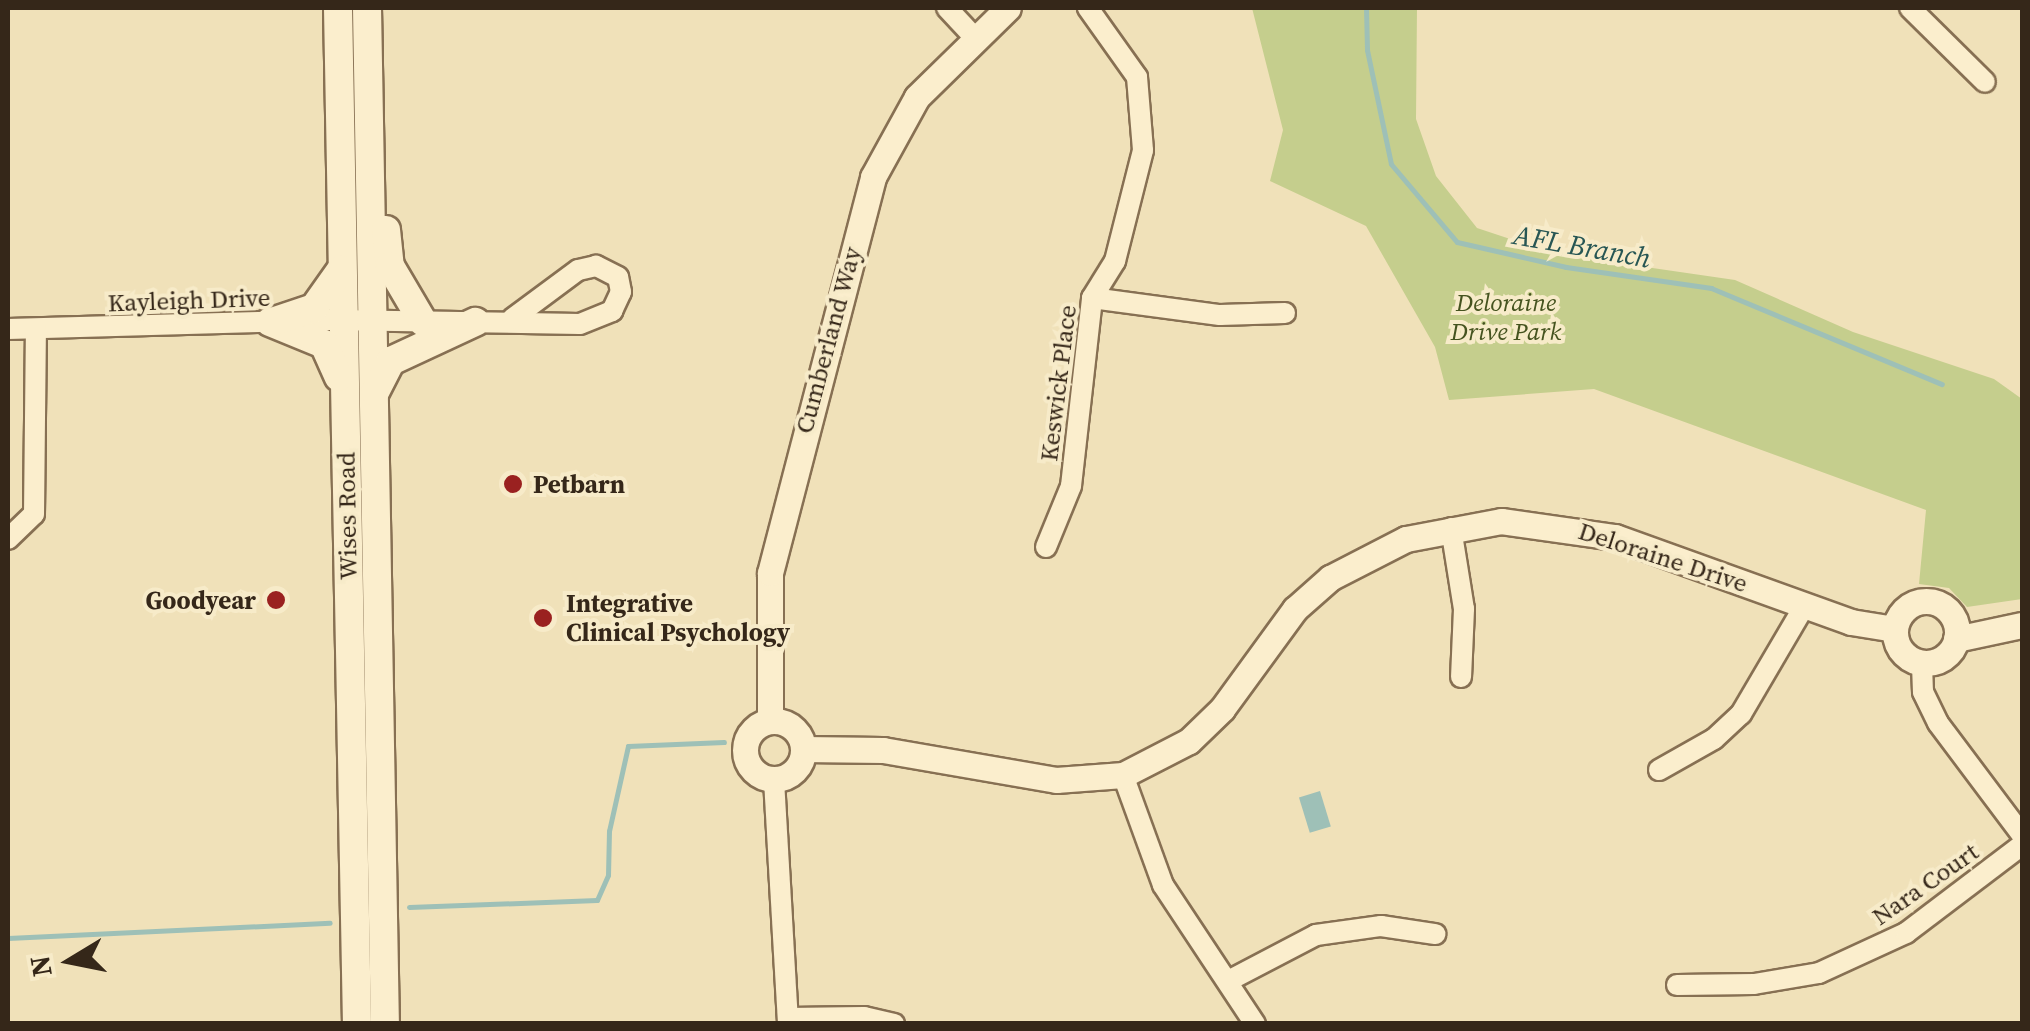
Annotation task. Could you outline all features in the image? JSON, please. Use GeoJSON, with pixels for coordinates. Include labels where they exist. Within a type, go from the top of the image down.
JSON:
{"type":"FeatureCollection","features":[{"type":"Feature","properties":{"kind":"main road","name":"Wises Road"},"geometry":{"type":"LineString","coordinates":[[338,8],[342,267],[357,320]]}},
{"type":"Feature","properties":{"kind":"main road","name":"Wises Road"},"geometry":{"type":"LineString","coordinates":[[366,8],[368,131],[357,320],[385,1024]]}},
{"type":"Feature","properties":{"kind":"main road"},"geometry":{"type":"LineString","coordinates":[[368,131],[386,196],[390,266],[423,322]]}},
{"type":"Feature","properties":{"kind":"main road"},"geometry":{"type":"LineString","coordinates":[[270,322],[314,308],[331,293],[342,267]]}},
{"type":"Feature","properties":{"kind":"main road"},"geometry":{"type":"LineString","coordinates":[[270,322],[324,344],[359,398],[392,361],[475,322]]}},
{"type":"Feature","properties":{"kind":"main road","name":"Wises Road"},"geometry":{"type":"LineString","coordinates":[[357,1024],[359,398]]}},
{"type":"Feature","properties":{"kind":"main road"},"geometry":{"type":"LineString","coordinates":[[384,954],[397,1024]]}},
{"type":"Feature","properties":{"kind":"street"},"geometry":{"type":"LineString","coordinates":[[947,8],[975,38]]}},
{"type":"Feature","properties":{"kind":"street","name":"Cumberland Way"},"geometry":{"type":"LineString","coordinates":[[770,721],[770,572],[866,198],[903,118],[975,38],[1008,8]]}},
{"type":"Feature","properties":{"kind":"street","name":"Keswick Place"},"geometry":{"type":"LineString","coordinates":[[1046,547],[1071,486],[1092,298],[1116,260],[1144,131],[1137,77],[1088,8]]}},
{"type":"Feature","properties":{"kind":"street"},"geometry":{"type":"LineString","coordinates":[[1910,8],[1984,82]]}},
{"type":"Feature","properties":{"kind":"street","name":"Kayleigh Drive"},"geometry":{"type":"LineString","coordinates":[[8,329],[357,320],[596,321],[612,312],[621,292],[618,278],[596,266],[578,270],[512,319]]}},
{"type":"Feature","properties":{"kind":"street"},"geometry":{"type":"LineString","coordinates":[[1092,298],[1220,316],[1285,312]]}},
{"type":"Feature","properties":{"kind":"street"},"geometry":{"type":"LineString","coordinates":[[8,539],[34,514],[36,329]]}},
{"type":"Feature","properties":{"kind":"street","name":"Deloraine Drive"},"geometry":{"type":"LineString","coordinates":[[803,749],[883,750],[1056,780],[1123,774],[1189,741],[1222,708],[1295,609],[1330,578],[1394,544],[1452,528],[1552,523],[1615,537],[1805,605],[1894,629]]}},
{"type":"Feature","properties":{"kind":"street"},"geometry":{"type":"LineString","coordinates":[[1452,528],[1464,609],[1461,677]]}},
{"type":"Feature","properties":{"kind":"street"},"geometry":{"type":"LineString","coordinates":[[1956,640],[1948,610],[1931,601],[1910,604],[1894,629],[1898,648],[1922,664],[1940,660],[1956,640],[2022,625]]}},
{"type":"Feature","properties":{"kind":"street"},"geometry":{"type":"LineString","coordinates":[[1659,770],[1714,739],[1741,714],[1805,605]]}},
{"type":"Feature","properties":{"kind":"street"},"geometry":{"type":"LineString","coordinates":[[1922,664],[1922,692],[1938,723],[2022,835]]}},
{"type":"Feature","properties":{"kind":"street"},"geometry":{"type":"LineString","coordinates":[[770,721],[789,724],[803,749],[798,767],[774,780],[756,774],[745,757],[747,738],[770,721]]}},
{"type":"Feature","properties":{"kind":"street"},"geometry":{"type":"LineString","coordinates":[[1123,774],[1162,884],[1256,1024]]}},
{"type":"Feature","properties":{"kind":"street"},"geometry":{"type":"LineString","coordinates":[[774,780],[788,1021],[864,1017],[894,1024]]}},
{"type":"Feature","properties":{"kind":"street","name":"Nara Court"},"geometry":{"type":"LineString","coordinates":[[1677,985],[1754,984],[1819,973],[1906,933],[2022,845]]}},
{"type":"Feature","properties":{"kind":"street"},"geometry":{"type":"LineString","coordinates":[[1228,981],[1316,935],[1381,926],[1435,934]]}},
{"type":"Feature","properties":{"kind":"green space","name":"Deloraine Drive Park"},"geometry":{"type":"Polygon","coordinates":[[[1252,8],[1417,8],[1416,119],[1436,176],[1477,228],[1556,254],[1735,280],[1853,332],[1994,379],[2022,399],[2022,599],[1967,607],[1949,588],[1919,584],[1926,510],[1594,389],[1449,400],[1435,347],[1366,226],[1270,181],[1283,130],[1252,8]]]}},
{"type":"Feature","properties":{"kind":"water"},"geometry":{"type":"Polygon","coordinates":[[[1320,791],[1331,826],[1310,833],[1299,797],[1320,791]]]}},
{"type":"Feature","properties":{"kind":"waterway","name":"AFL Branch"},"geometry":{"type":"LineString","coordinates":[[1366,8],[1367,50],[1391,164],[1457,242],[1566,267],[1711,288],[1942,384]]}},
{"type":"Feature","properties":{"kind":"waterway"},"geometry":{"type":"LineString","coordinates":[[409,907],[597,900],[608,875],[609,831],[628,746],[724,742]]}},
{"type":"Feature","properties":{"kind":"waterway"},"geometry":{"type":"LineString","coordinates":[[8,938],[330,923]]}},
{"type":"Feature","properties":{"kind":"place","name":"Petbarn"},"geometry":{"type":"Point","coordinates":[513,484]}},
{"type":"Feature","properties":{"kind":"place","name":"Goodyear"},"geometry":{"type":"Point","coordinates":[276,600]}},
{"type":"Feature","properties":{"kind":"place","name":"Integrative Clinical Psychology"},"geometry":{"type":"Point","coordinates":[543,618]}}]}
